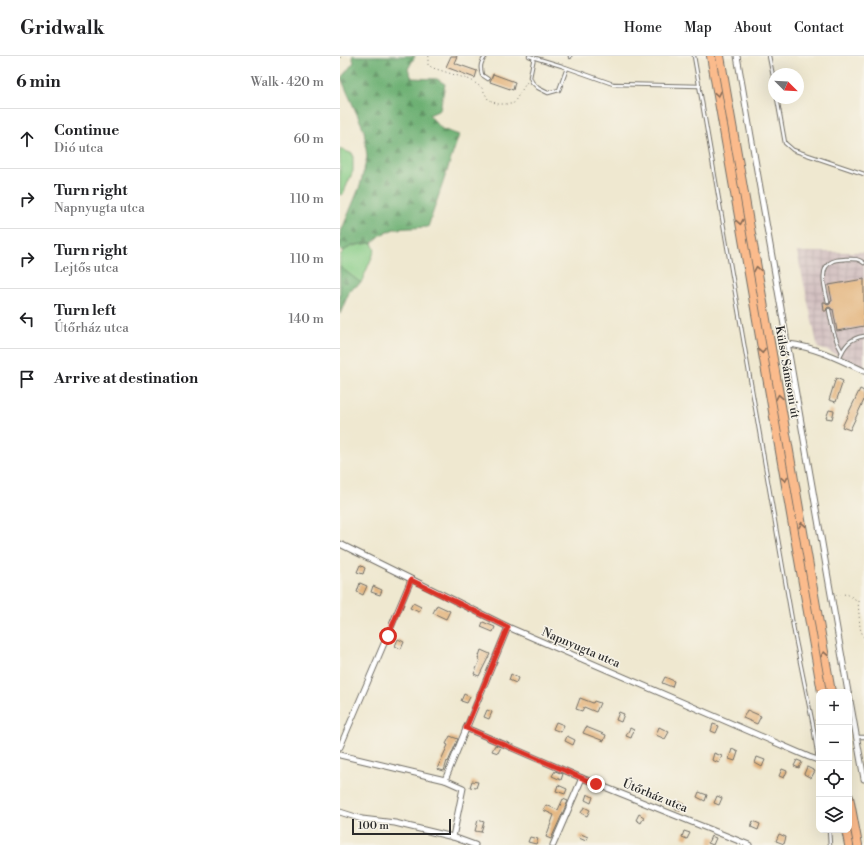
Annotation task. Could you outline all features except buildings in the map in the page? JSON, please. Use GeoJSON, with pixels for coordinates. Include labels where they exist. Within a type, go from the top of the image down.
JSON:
{"type":"FeatureCollection","features":[{"type":"Feature","properties":{"kind":"main road","name":"Külső Sámsoni út"},"geometry":{"type":"LineString","coordinates":[[711,56],[821,689]]}},
{"type":"Feature","properties":{"kind":"main road","name":"Külső Sámsoni út"},"geometry":{"type":"LineString","coordinates":[[720,56],[830,689]]}},
{"type":"Feature","properties":{"kind":"main road"},"geometry":{"type":"LineString","coordinates":[[852,813],[858,845]]}},
{"type":"Feature","properties":{"kind":"main road"},"geometry":{"type":"LineString","coordinates":[[846,833],[848,845]]}},
{"type":"Feature","properties":{"kind":"street"},"geometry":{"type":"LineString","coordinates":[[737,56],[848,689]]}},
{"type":"Feature","properties":{"kind":"street"},"geometry":{"type":"LineString","coordinates":[[788,344],[801,345],[839,359],[864,371]]}},
{"type":"Feature","properties":{"kind":"street","name":"Napnyugta utca"},"geometry":{"type":"LineString","coordinates":[[340,544],[508,627],[817,761]]}},
{"type":"Feature","properties":{"kind":"street"},"geometry":{"type":"LineString","coordinates":[[340,747],[411,580]]}},
{"type":"Feature","properties":{"kind":"street"},"geometry":{"type":"LineString","coordinates":[[445,780],[508,627]]}},
{"type":"Feature","properties":{"kind":"street"},"geometry":{"type":"LineString","coordinates":[[852,713],[864,779]]}},
{"type":"Feature","properties":{"kind":"street","name":"Útőrház utca"},"geometry":{"type":"LineString","coordinates":[[466,728],[582,778],[749,845]]}},
{"type":"Feature","properties":{"kind":"street"},"geometry":{"type":"LineString","coordinates":[[340,755],[445,780],[463,788],[453,837]]}},
{"type":"Feature","properties":{"kind":"street"},"geometry":{"type":"LineString","coordinates":[[553,845],[582,778]]}},
{"type":"Feature","properties":{"kind":"street"},"geometry":{"type":"LineString","coordinates":[[340,812],[362,819],[395,823],[453,837],[475,845]]}},
{"type":"Feature","properties":{"kind":"lane"},"geometry":{"type":"LineString","coordinates":[[486,56],[480,66],[482,75],[488,79]]}},
{"type":"Feature","properties":{"kind":"lane"},"geometry":{"type":"LineString","coordinates":[[529,56],[613,84],[700,86]]}},
{"type":"Feature","properties":{"kind":"lane"},"geometry":{"type":"LineString","coordinates":[[694,56],[795,637],[819,761]]}},
{"type":"Feature","properties":{"kind":"lane"},"geometry":{"type":"LineString","coordinates":[[770,56],[772,68]]}},
{"type":"Feature","properties":{"kind":"lane"},"geometry":{"type":"LineString","coordinates":[[534,58],[530,77],[532,82],[538,88],[548,93],[559,90],[567,68]]}},
{"type":"Feature","properties":{"kind":"lane"},"geometry":{"type":"LineString","coordinates":[[778,104],[785,143],[789,147],[793,150],[864,174]]}},
{"type":"Feature","properties":{"kind":"lane"},"geometry":{"type":"LineString","coordinates":[[828,302],[824,271],[828,264],[835,260],[855,258],[864,264]]}},
{"type":"Feature","properties":{"kind":"lane"},"geometry":{"type":"LineString","coordinates":[[829,310],[837,344],[842,352]]}},
{"type":"Feature","properties":{"kind":"lane"},"geometry":{"type":"LineString","coordinates":[[839,359],[848,344],[857,337],[864,336]]}},
{"type":"Feature","properties":{"kind":"lane"},"geometry":{"type":"LineString","coordinates":[[856,737],[864,737]]}},
{"type":"Feature","properties":{"kind":"lane"},"geometry":{"type":"LineString","coordinates":[[828,833],[830,845]]}},
{"type":"Feature","properties":{"kind":"path"},"geometry":{"type":"LineString","coordinates":[[429,56],[428,65],[471,80],[482,88],[488,99],[497,104],[513,104],[530,77]]}},
{"type":"Feature","properties":{"kind":"path"},"geometry":{"type":"LineString","coordinates":[[832,595],[847,594],[858,601],[860,628],[864,638]]}},
{"type":"Feature","properties":{"kind":"shaded area"},"geometry":{"type":"Polygon","coordinates":[[[797,252],[864,252],[864,368],[828,351],[818,348],[797,252]]]}},
{"type":"Feature","properties":{"kind":"green space"},"geometry":{"type":"Polygon","coordinates":[[[352,56],[415,56],[408,69],[412,78],[437,79],[445,84],[440,110],[429,115],[442,129],[459,135],[428,227],[394,229],[381,235],[372,243],[354,245],[343,251],[340,249],[340,234],[360,186],[367,157],[364,130],[341,78],[354,62],[352,56]]]}},
{"type":"Feature","properties":{"kind":"green space"},"geometry":{"type":"Polygon","coordinates":[[[340,149],[353,154],[353,171],[343,194],[340,195],[340,149]]]}},
{"type":"Feature","properties":{"kind":"green space"},"geometry":{"type":"Polygon","coordinates":[[[372,243],[375,250],[361,283],[340,267],[340,257],[345,250],[349,248],[372,243]]]}},
{"type":"Feature","properties":{"kind":"green space"},"geometry":{"type":"Polygon","coordinates":[[[340,267],[361,283],[350,290],[340,314],[340,267]]]}},
{"type":"Feature","properties":{"kind":"route"},"geometry":{"type":"LineString","coordinates":[[388,636],[411,580],[508,627],[466,728],[596,784]]}}]}
